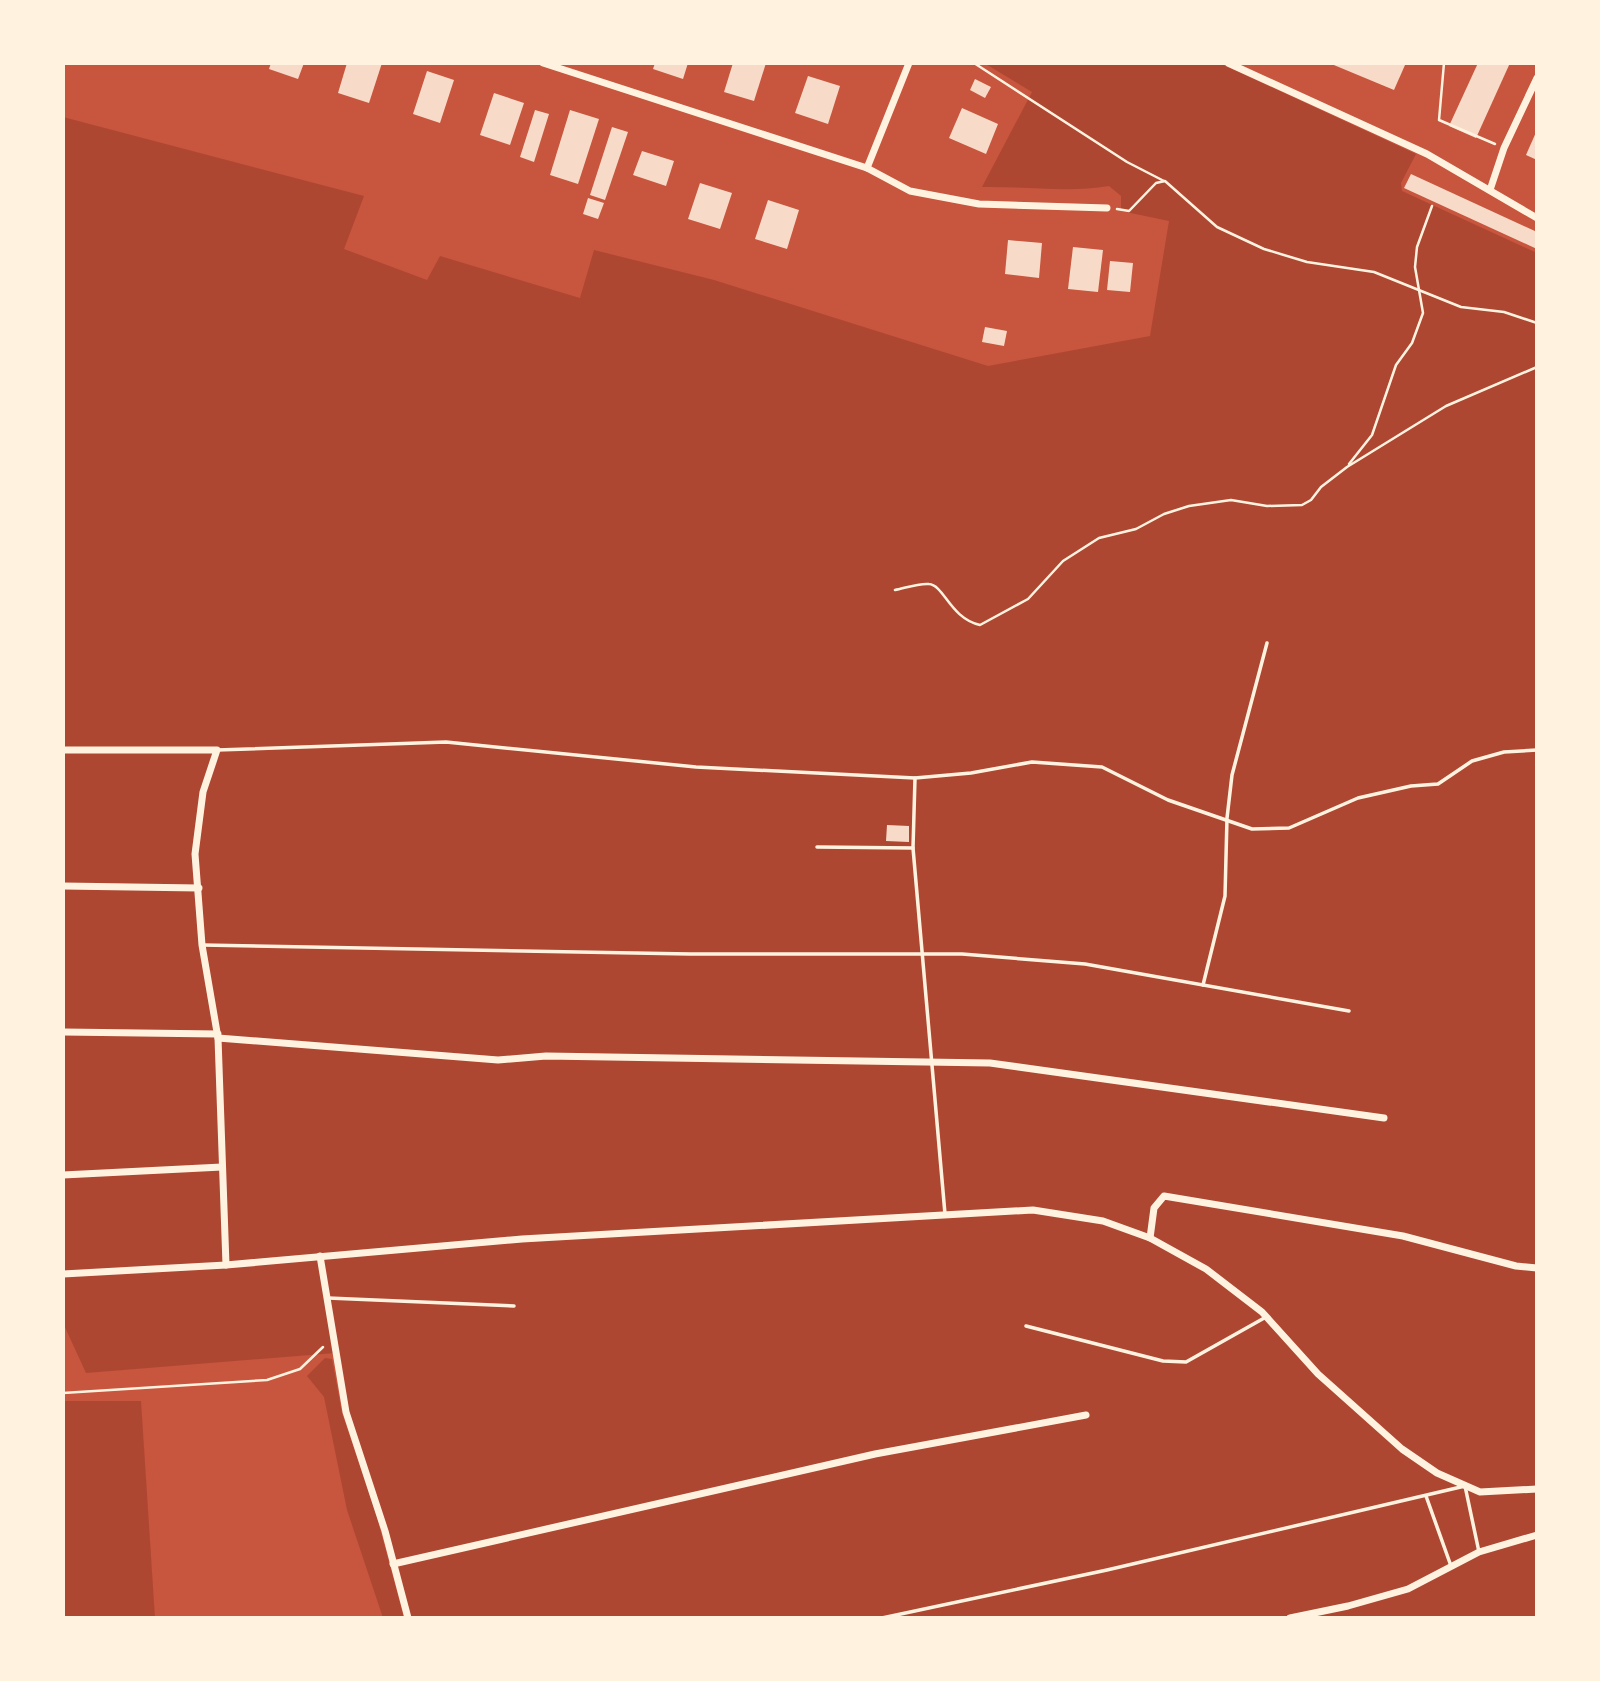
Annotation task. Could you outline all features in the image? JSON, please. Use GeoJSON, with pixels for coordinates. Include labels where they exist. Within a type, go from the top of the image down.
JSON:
{"type":"FeatureCollection","features":[{"type":"Feature","properties":{"kind":"street"},"geometry":{"type":"LineString","coordinates":[[543,63],[867,168],[910,191],[979,204],[1107,208]]}},
{"type":"Feature","properties":{"kind":"street"},"geometry":{"type":"LineString","coordinates":[[867,168],[909,63]]}},
{"type":"Feature","properties":{"kind":"street"},"geometry":{"type":"LineString","coordinates":[[1228,63],[1427,154],[1537,218]]}},
{"type":"Feature","properties":{"kind":"street"},"geometry":{"type":"LineString","coordinates":[[1490,190],[1504,148],[1537,78]]}},
{"type":"Feature","properties":{"kind":"street"},"geometry":{"type":"LineString","coordinates":[[63,750],[217,750],[202,792],[195,854],[202,945],[218,1036],[226,1265]]}},
{"type":"Feature","properties":{"kind":"street"},"geometry":{"type":"LineString","coordinates":[[63,886],[199,888]]}},
{"type":"Feature","properties":{"kind":"street"},"geometry":{"type":"LineString","coordinates":[[63,1032],[218,1036],[498,1060],[546,1056],[990,1062],[1384,1118]]}},
{"type":"Feature","properties":{"kind":"street"},"geometry":{"type":"LineString","coordinates":[[63,1175],[222,1167]]}},
{"type":"Feature","properties":{"kind":"street"},"geometry":{"type":"LineString","coordinates":[[1150,1238],[1154,1208],[1164,1196],[1403,1236],[1516,1266],[1537,1268]]}},
{"type":"Feature","properties":{"kind":"street"},"geometry":{"type":"LineString","coordinates":[[63,1274],[226,1265],[522,1240],[1032,1210],[1103,1221],[1150,1238],[1206,1269],[1266,1317],[1318,1374],[1402,1449],[1437,1473],[1480,1492],[1537,1489]]}},
{"type":"Feature","properties":{"kind":"street"},"geometry":{"type":"LineString","coordinates":[[320,1256],[346,1412],[408,1618]]}},
{"type":"Feature","properties":{"kind":"street"},"geometry":{"type":"LineString","coordinates":[[393,1564],[875,1454],[1086,1415]]}},
{"type":"Feature","properties":{"kind":"street"},"geometry":{"type":"LineString","coordinates":[[1290,1618],[1408,1589],[1479,1552],[1537,1535]]}},
{"type":"Feature","properties":{"kind":"lane"},"geometry":{"type":"LineString","coordinates":[[1203,985],[1225,895],[1227,818],[1232,775],[1267,643]]}},
{"type":"Feature","properties":{"kind":"lane"},"geometry":{"type":"LineString","coordinates":[[217,750],[446,742],[696,767],[915,778],[971,773],[1032,762],[1102,767],[1168,800],[1227,818],[1252,829],[1289,828],[1358,798],[1412,786],[1438,784],[1472,761],[1504,752],[1537,750]]}},
{"type":"Feature","properties":{"kind":"lane"},"geometry":{"type":"LineString","coordinates":[[915,778],[913,848],[945,1214]]}},
{"type":"Feature","properties":{"kind":"lane"},"geometry":{"type":"LineString","coordinates":[[817,847],[913,848]]}},
{"type":"Feature","properties":{"kind":"lane"},"geometry":{"type":"LineString","coordinates":[[202,945],[690,954],[921,953],[1085,964],[1349,1010]]}},
{"type":"Feature","properties":{"kind":"lane"},"geometry":{"type":"LineString","coordinates":[[326,1298],[514,1306]]}},
{"type":"Feature","properties":{"kind":"lane"},"geometry":{"type":"LineString","coordinates":[[1026,1326],[1164,1361],[1186,1362],[1266,1317]]}},
{"type":"Feature","properties":{"kind":"lane"},"geometry":{"type":"LineString","coordinates":[[882,1618],[1465,1486],[1479,1552]]}},
{"type":"Feature","properties":{"kind":"lane"},"geometry":{"type":"LineString","coordinates":[[1426,1495],[1451,1566]]}},
{"type":"Feature","properties":{"kind":"path"},"geometry":{"type":"LineString","coordinates":[[974,63],[1127,162],[1165,181],[1217,227],[1264,249],[1307,262],[1374,272],[1461,307],[1504,312],[1537,323]]}},
{"type":"Feature","properties":{"kind":"path"},"geometry":{"type":"LineString","coordinates":[[1444,63],[1439,120],[1504,148]]}},
{"type":"Feature","properties":{"kind":"path"},"geometry":{"type":"LineString","coordinates":[[1107,208],[1129,211],[1156,183],[1165,181]]}},
{"type":"Feature","properties":{"kind":"path"},"geometry":{"type":"LineString","coordinates":[[1347,467],[1372,435],[1396,365],[1412,343],[1423,313],[1418,289],[1417,247],[1432,206]]}},
{"type":"Feature","properties":{"kind":"path"},"geometry":{"type":"LineString","coordinates":[[895,590],[928,583],[939,587],[955,614],[980,625],[1028,599],[1063,561],[1099,538],[1136,529],[1189,506],[1231,500],[1267,506],[1302,505],[1347,467],[1446,406],[1537,368]]}},
{"type":"Feature","properties":{"kind":"path"},"geometry":{"type":"LineString","coordinates":[[63,1393],[267,1380],[300,1369],[316,1356],[325,1345],[331,1328]]}},
{"type":"Feature","properties":{"kind":"shaded area"},"geometry":{"type":"Polygon","coordinates":[[[984,63],[1219,63],[1416,154],[1401,183],[1402,191],[1537,253],[1537,1618],[408,1618],[346,1412],[335,1353],[86,1373],[63,1323],[63,117],[364,196],[344,249],[427,280],[440,256],[580,298],[594,250],[714,280],[988,366],[1150,336],[1169,221],[1121,211],[1121,196],[1109,186],[1062,189],[982,187],[1032,92],[984,63]]]}},
{"type":"Feature","properties":{"kind":"shaded area"},"geometry":{"type":"Polygon","coordinates":[[[325,1358],[332,1359],[342,1413],[376,1514],[404,1618],[383,1618],[347,1510],[324,1397],[307,1376],[325,1358]]]}},
{"type":"Feature","properties":{"kind":"shaded area"},"geometry":{"type":"Polygon","coordinates":[[[63,1401],[141,1401],[155,1618],[63,1618],[63,1401]]]}},
{"type":"Feature","properties":{"kind":"building"},"geometry":{"type":"Polygon","coordinates":[[[271,63],[304,63],[298,79],[269,69],[271,63]]]}},
{"type":"Feature","properties":{"kind":"building"},"geometry":{"type":"Polygon","coordinates":[[[347,63],[382,63],[369,103],[338,93],[347,63]]]}},
{"type":"Feature","properties":{"kind":"building"},"geometry":{"type":"Polygon","coordinates":[[[655,63],[688,63],[683,79],[653,69],[655,63]]]}},
{"type":"Feature","properties":{"kind":"building"},"geometry":{"type":"Polygon","coordinates":[[[733,63],[766,63],[754,101],[724,92],[733,63]]]}},
{"type":"Feature","properties":{"kind":"building"},"geometry":{"type":"Polygon","coordinates":[[[1329,63],[1401,63],[1405,65],[1394,90],[1329,63]]]}},
{"type":"Feature","properties":{"kind":"building"},"geometry":{"type":"Polygon","coordinates":[[[1478,63],[1510,63],[1476,138],[1449,126],[1478,63]]]}},
{"type":"Feature","properties":{"kind":"building"},"geometry":{"type":"Polygon","coordinates":[[[427,71],[454,80],[440,123],[413,114],[427,71]]]}},
{"type":"Feature","properties":{"kind":"building"},"geometry":{"type":"Polygon","coordinates":[[[808,76],[840,86],[828,124],[795,113],[808,76]]]}},
{"type":"Feature","properties":{"kind":"building"},"geometry":{"type":"Polygon","coordinates":[[[975,79],[991,87],[985,98],[970,90],[975,79]]]}},
{"type":"Feature","properties":{"kind":"building"},"geometry":{"type":"Polygon","coordinates":[[[494,93],[524,103],[510,145],[480,135],[494,93]]]}},
{"type":"Feature","properties":{"kind":"building"},"geometry":{"type":"Polygon","coordinates":[[[962,108],[998,124],[986,154],[949,138],[962,108]]]}},
{"type":"Feature","properties":{"kind":"building"},"geometry":{"type":"Polygon","coordinates":[[[535,110],[549,114],[534,162],[520,157],[535,110]]]}},
{"type":"Feature","properties":{"kind":"building"},"geometry":{"type":"Polygon","coordinates":[[[570,110],[599,119],[578,184],[550,175],[570,110]]]}},
{"type":"Feature","properties":{"kind":"building"},"geometry":{"type":"Polygon","coordinates":[[[612,127],[628,132],[605,200],[590,195],[612,127]]]}},
{"type":"Feature","properties":{"kind":"building"},"geometry":{"type":"Polygon","coordinates":[[[1537,130],[1537,160],[1526,155],[1537,130]]]}},
{"type":"Feature","properties":{"kind":"building"},"geometry":{"type":"Polygon","coordinates":[[[642,151],[674,161],[666,186],[633,175],[642,151]]]}},
{"type":"Feature","properties":{"kind":"building"},"geometry":{"type":"Polygon","coordinates":[[[1411,174],[1537,232],[1537,249],[1404,188],[1411,174]]]}},
{"type":"Feature","properties":{"kind":"building"},"geometry":{"type":"Polygon","coordinates":[[[700,183],[732,193],[720,229],[688,219],[700,183]]]}},
{"type":"Feature","properties":{"kind":"building"},"geometry":{"type":"Polygon","coordinates":[[[588,198],[604,203],[598,219],[583,214],[588,198]]]}},
{"type":"Feature","properties":{"kind":"building"},"geometry":{"type":"Polygon","coordinates":[[[768,200],[799,210],[787,249],[755,239],[768,200]]]}},
{"type":"Feature","properties":{"kind":"building"},"geometry":{"type":"Polygon","coordinates":[[[1008,240],[1042,243],[1039,278],[1005,274],[1008,240]]]}},
{"type":"Feature","properties":{"kind":"building"},"geometry":{"type":"Polygon","coordinates":[[[1073,247],[1103,250],[1098,292],[1068,289],[1073,247]]]}},
{"type":"Feature","properties":{"kind":"building"},"geometry":{"type":"Polygon","coordinates":[[[1110,261],[1133,263],[1130,292],[1107,290],[1110,261]]]}},
{"type":"Feature","properties":{"kind":"building"},"geometry":{"type":"Polygon","coordinates":[[[985,327],[1007,331],[1004,346],[982,342],[985,327]]]}},
{"type":"Feature","properties":{"kind":"building"},"geometry":{"type":"Polygon","coordinates":[[[887,825],[909,826],[909,842],[886,841],[887,825]]]}}]}
